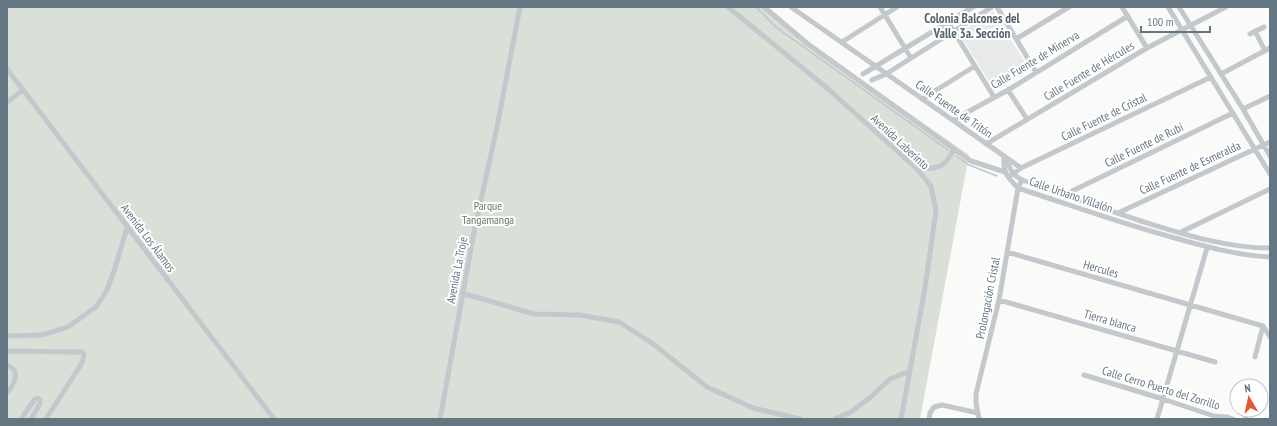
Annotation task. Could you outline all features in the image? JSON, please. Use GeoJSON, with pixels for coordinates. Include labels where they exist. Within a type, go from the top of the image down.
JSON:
{"type":"FeatureCollection","features":[{"type":"Feature","properties":{"kind":"street","name":"Avenida La Troje"},"geometry":{"type":"LineString","coordinates":[[440,419],[462,293],[497,127],[520,7]]}},
{"type":"Feature","properties":{"kind":"street","name":"Avenida Laberinto"},"geometry":{"type":"LineString","coordinates":[[728,7],[827,88],[917,169],[931,186],[936,211],[925,288],[901,419]]}},
{"type":"Feature","properties":{"kind":"street"},"geometry":{"type":"LineString","coordinates":[[764,7],[808,44],[971,161],[1005,172]]}},
{"type":"Feature","properties":{"kind":"street"},"geometry":{"type":"LineString","coordinates":[[880,7],[911,58]]}},
{"type":"Feature","properties":{"kind":"street"},"geometry":{"type":"LineString","coordinates":[[842,42],[897,7]]}},
{"type":"Feature","properties":{"kind":"street"},"geometry":{"type":"LineString","coordinates":[[863,74],[973,7]]}},
{"type":"Feature","properties":{"kind":"street"},"geometry":{"type":"LineString","coordinates":[[872,80],[886,74],[992,7]]}},
{"type":"Feature","properties":{"kind":"street"},"geometry":{"type":"LineString","coordinates":[[997,7],[1036,72]]}},
{"type":"Feature","properties":{"kind":"street"},"geometry":{"type":"LineString","coordinates":[[1016,40],[1069,7]]}},
{"type":"Feature","properties":{"kind":"street"},"geometry":{"type":"LineString","coordinates":[[1122,7],[1147,48]]}},
{"type":"Feature","properties":{"kind":"street"},"geometry":{"type":"LineString","coordinates":[[1168,7],[1270,174]]}},
{"type":"Feature","properties":{"kind":"street"},"geometry":{"type":"LineString","coordinates":[[1179,7],[1243,109],[1270,156]]}},
{"type":"Feature","properties":{"kind":"street","name":"Calle Fuente de Hércules"},"geometry":{"type":"LineString","coordinates":[[986,144],[1147,48],[1226,7]]}},
{"type":"Feature","properties":{"kind":"street","name":"Calle Fuente de Tritón"},"geometry":{"type":"LineString","coordinates":[[794,8],[1021,168]]}},
{"type":"Feature","properties":{"kind":"street","name":"Calle Fuente de Minerva"},"geometry":{"type":"LineString","coordinates":[[952,120],[1008,90],[1128,16]]}},
{"type":"Feature","properties":{"kind":"street"},"geometry":{"type":"LineString","coordinates":[[948,22],[994,97]]}},
{"type":"Feature","properties":{"kind":"street"},"geometry":{"type":"LineString","coordinates":[[1221,74],[1268,50],[1253,32],[1264,26]]}},
{"type":"Feature","properties":{"kind":"street"},"geometry":{"type":"LineString","coordinates":[[922,99],[975,66]]}},
{"type":"Feature","properties":{"kind":"street","name":"Avenida Los Álamos"},"geometry":{"type":"LineString","coordinates":[[7,69],[274,419]]}},
{"type":"Feature","properties":{"kind":"street","name":"Calle Fuente de Cristal"},"geometry":{"type":"LineString","coordinates":[[1008,178],[1021,168],[1211,77]]}},
{"type":"Feature","properties":{"kind":"street"},"geometry":{"type":"LineString","coordinates":[[7,102],[23,90]]}},
{"type":"Feature","properties":{"kind":"street"},"geometry":{"type":"LineString","coordinates":[[1008,90],[1027,120]]}},
{"type":"Feature","properties":{"kind":"street"},"geometry":{"type":"LineString","coordinates":[[1243,109],[1270,96]]}},
{"type":"Feature","properties":{"kind":"street","name":"Calle Fuente de Rubí"},"geometry":{"type":"LineString","coordinates":[[1064,195],[1233,113]]}},
{"type":"Feature","properties":{"kind":"street","name":"Calle Fuente de Esmeralda"},"geometry":{"type":"LineString","coordinates":[[1118,214],[1270,142]]}},
{"type":"Feature","properties":{"kind":"street"},"geometry":{"type":"LineString","coordinates":[[917,169],[941,166],[946,163],[954,149]]}},
{"type":"Feature","properties":{"kind":"street","name":"Calle Urbano Villalón"},"geometry":{"type":"LineString","coordinates":[[1004,157],[1005,172],[1008,178],[1018,188],[1154,233],[1207,248],[1247,256],[1270,257]]}},
{"type":"Feature","properties":{"kind":"street","name":"Calle Urbano Villalón"},"geometry":{"type":"LineString","coordinates":[[1004,157],[1013,174],[1022,180],[1118,214],[1179,233],[1230,245],[1270,248]]}},
{"type":"Feature","properties":{"kind":"street","name":"Prolongación Cristal"},"geometry":{"type":"LineString","coordinates":[[979,416],[976,394],[999,300],[1018,188],[1022,180]]}},
{"type":"Feature","properties":{"kind":"street"},"geometry":{"type":"LineString","coordinates":[[1176,239],[1179,233],[1270,189]]}},
{"type":"Feature","properties":{"kind":"street"},"geometry":{"type":"LineString","coordinates":[[7,336],[41,335],[68,327],[96,307],[107,290],[127,228]]}},
{"type":"Feature","properties":{"kind":"street"},"geometry":{"type":"LineString","coordinates":[[1157,419],[1207,248]]}},
{"type":"Feature","properties":{"kind":"street","name":"Hercules"},"geometry":{"type":"LineString","coordinates":[[1007,252],[1263,326]]}},
{"type":"Feature","properties":{"kind":"street"},"geometry":{"type":"LineString","coordinates":[[462,293],[534,314],[580,315],[619,322],[652,343],[707,387],[754,408],[800,419]]}},
{"type":"Feature","properties":{"kind":"street","name":"Tierra blanca"},"geometry":{"type":"LineString","coordinates":[[999,300],[1215,362]]}},
{"type":"Feature","properties":{"kind":"street"},"geometry":{"type":"LineString","coordinates":[[1263,326],[1270,337]]}},
{"type":"Feature","properties":{"kind":"street"},"geometry":{"type":"LineString","coordinates":[[1255,357],[1263,326]]}},
{"type":"Feature","properties":{"kind":"street"},"geometry":{"type":"LineString","coordinates":[[7,351],[82,352],[84,354],[82,362],[46,419]]}},
{"type":"Feature","properties":{"kind":"street"},"geometry":{"type":"LineString","coordinates":[[7,364],[12,366],[16,377],[7,393]]}},
{"type":"Feature","properties":{"kind":"street"},"geometry":{"type":"LineString","coordinates":[[835,419],[851,412],[872,396],[890,379],[910,371]]}},
{"type":"Feature","properties":{"kind":"street","name":"Calle Cerro Puerto del Zorrillo"},"geometry":{"type":"LineString","coordinates":[[1084,375],[1214,416],[1233,419]]}},
{"type":"Feature","properties":{"kind":"street"},"geometry":{"type":"LineString","coordinates":[[21,419],[35,399],[38,398],[40,403],[31,419]]}},
{"type":"Feature","properties":{"kind":"street"},"geometry":{"type":"LineString","coordinates":[[930,419],[930,413],[934,407],[942,405],[979,416]]}},
{"type":"Feature","properties":{"kind":"shaded area"},"geometry":{"type":"Polygon","coordinates":[[[993,11],[1029,69],[995,91],[959,33],[993,11]]]}},
{"type":"Feature","properties":{"kind":"green space","name":"Parque Tangamanga"},"geometry":{"type":"Polygon","coordinates":[[[7,7],[768,7],[787,25],[837,63],[969,155],[920,419],[7,419],[7,7]]]}},
{"type":"Feature","properties":{"kind":"waterway"},"geometry":{"type":"LineString","coordinates":[[756,7],[777,28],[948,150]]}},
{"type":"Feature","properties":{"kind":"waterway"},"geometry":{"type":"LineString","coordinates":[[956,156],[969,165],[997,176]]}},
{"type":"Feature","properties":{"kind":"district","name":"Colonia Balcones del Valle 3a. Sección"},"geometry":{"type":"Point","coordinates":[972,26]}}]}
